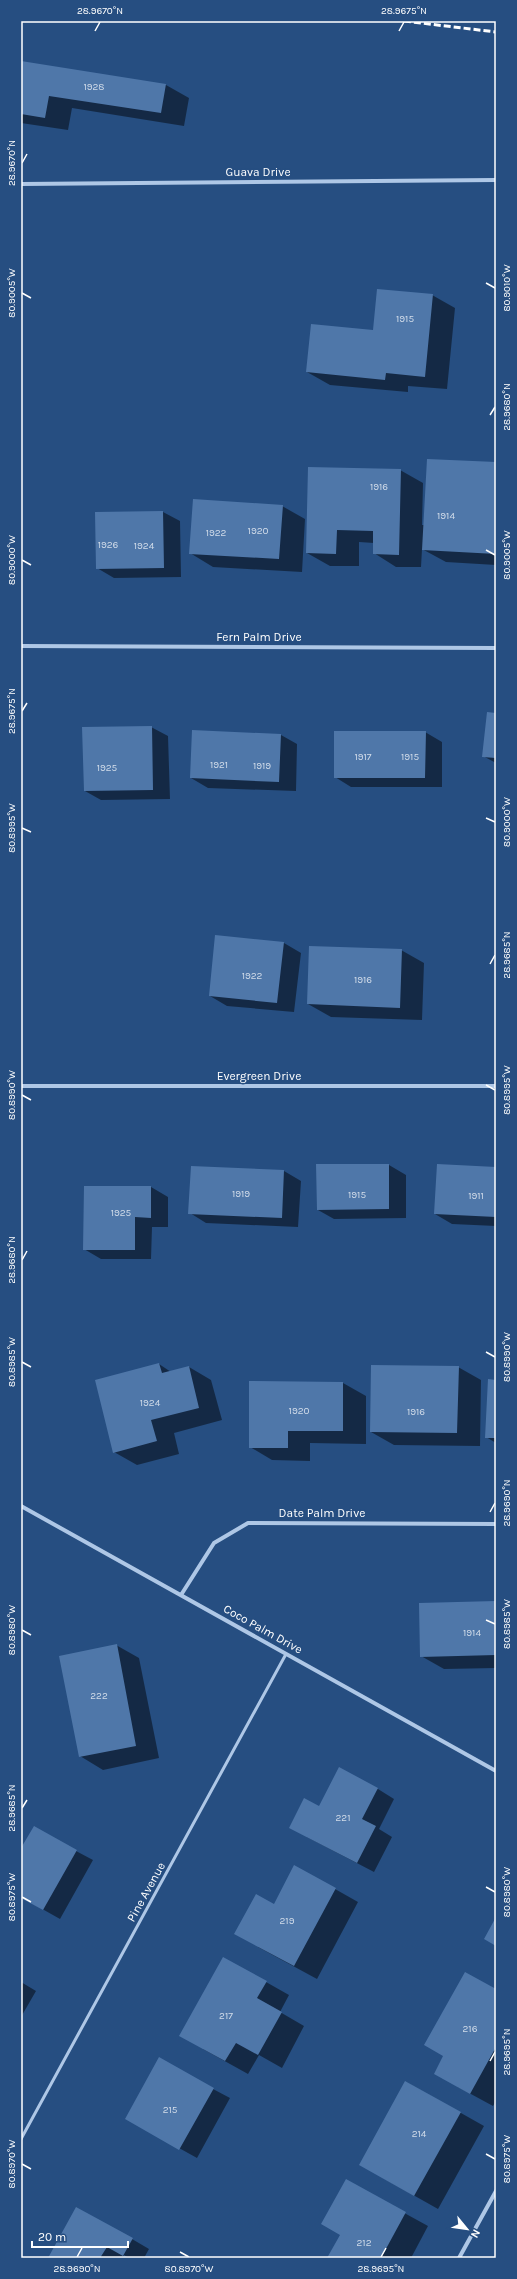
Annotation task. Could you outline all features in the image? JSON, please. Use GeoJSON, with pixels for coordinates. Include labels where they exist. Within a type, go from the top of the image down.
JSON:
{"type":"FeatureCollection","features":[{"type":"Feature","properties":{"kind":"street","name":"Guava Drive"},"geometry":{"type":"LineString","coordinates":[[21,184],[496,180]]}},
{"type":"Feature","properties":{"kind":"street","name":"Fern Palm Drive"},"geometry":{"type":"LineString","coordinates":[[21,646],[496,648]]}},
{"type":"Feature","properties":{"kind":"street","name":"Evergreen Drive"},"geometry":{"type":"LineString","coordinates":[[21,1086],[496,1086]]}},
{"type":"Feature","properties":{"kind":"street","name":"Coco Palm Drive"},"geometry":{"type":"LineString","coordinates":[[21,1506],[496,1770]]}},
{"type":"Feature","properties":{"kind":"street","name":"Date Palm Drive"},"geometry":{"type":"LineString","coordinates":[[181,1595],[214,1543],[248,1523],[496,1524]]}},
{"type":"Feature","properties":{"kind":"street"},"geometry":{"type":"LineString","coordinates":[[459,2258],[496,2191]]}},
{"type":"Feature","properties":{"kind":"lane","name":"Pine Avenue"},"geometry":{"type":"LineString","coordinates":[[21,2139],[286,1654]]}},
{"type":"Feature","properties":{"kind":"building"},"geometry":{"type":"Polygon","coordinates":[[[21,61],[166,84],[161,113],[49,96],[45,118],[21,114],[21,61]]]}},
{"type":"Feature","properties":{"kind":"building"},"geometry":{"type":"Polygon","coordinates":[[[377,289],[433,294],[425,377],[386,373],[385,380],[306,372],[311,324],[373,330],[377,289]]]}},
{"type":"Feature","properties":{"kind":"building"},"geometry":{"type":"Polygon","coordinates":[[[427,459],[496,462],[496,554],[422,550],[427,459]]]}},
{"type":"Feature","properties":{"kind":"building"},"geometry":{"type":"Polygon","coordinates":[[[308,467],[401,469],[399,555],[373,554],[373,531],[337,530],[336,554],[306,553],[308,467]]]}},
{"type":"Feature","properties":{"kind":"building"},"geometry":{"type":"Polygon","coordinates":[[[193,499],[283,505],[279,559],[189,554],[193,499]]]}},
{"type":"Feature","properties":{"kind":"building"},"geometry":{"type":"Polygon","coordinates":[[[163,511],[164,568],[96,569],[95,512],[163,511]]]}},
{"type":"Feature","properties":{"kind":"building"},"geometry":{"type":"Polygon","coordinates":[[[487,712],[496,713],[496,758],[482,757],[487,712]]]}},
{"type":"Feature","properties":{"kind":"building"},"geometry":{"type":"Polygon","coordinates":[[[152,726],[153,790],[84,791],[82,727],[152,726]]]}},
{"type":"Feature","properties":{"kind":"building"},"geometry":{"type":"Polygon","coordinates":[[[192,730],[281,734],[279,782],[190,778],[192,730]]]}},
{"type":"Feature","properties":{"kind":"building"},"geometry":{"type":"Polygon","coordinates":[[[334,731],[426,731],[425,778],[334,778],[334,731]]]}},
{"type":"Feature","properties":{"kind":"building"},"geometry":{"type":"Polygon","coordinates":[[[215,935],[284,942],[277,1003],[209,996],[215,935]]]}},
{"type":"Feature","properties":{"kind":"building"},"geometry":{"type":"Polygon","coordinates":[[[309,946],[402,949],[400,1008],[307,1004],[309,946]]]}},
{"type":"Feature","properties":{"kind":"building"},"geometry":{"type":"Polygon","coordinates":[[[316,1164],[389,1164],[389,1209],[317,1210],[316,1164]]]}},
{"type":"Feature","properties":{"kind":"building"},"geometry":{"type":"Polygon","coordinates":[[[437,1164],[496,1167],[496,1217],[434,1214],[437,1164]]]}},
{"type":"Feature","properties":{"kind":"building"},"geometry":{"type":"Polygon","coordinates":[[[191,1166],[284,1170],[282,1218],[188,1214],[191,1166]]]}},
{"type":"Feature","properties":{"kind":"building"},"geometry":{"type":"Polygon","coordinates":[[[84,1186],[151,1186],[151,1218],[135,1217],[135,1250],[83,1250],[84,1186]]]}},
{"type":"Feature","properties":{"kind":"building"},"geometry":{"type":"Polygon","coordinates":[[[159,1363],[162,1373],[189,1366],[199,1408],[151,1420],[157,1441],[113,1453],[95,1380],[159,1363]]]}},
{"type":"Feature","properties":{"kind":"building"},"geometry":{"type":"Polygon","coordinates":[[[371,1365],[459,1366],[457,1433],[370,1432],[371,1365]]]}},
{"type":"Feature","properties":{"kind":"building"},"geometry":{"type":"Polygon","coordinates":[[[488,1379],[496,1380],[496,1438],[485,1438],[488,1379]]]}},
{"type":"Feature","properties":{"kind":"building"},"geometry":{"type":"Polygon","coordinates":[[[249,1381],[343,1382],[343,1431],[288,1431],[288,1448],[249,1448],[249,1381]]]}},
{"type":"Feature","properties":{"kind":"building"},"geometry":{"type":"Polygon","coordinates":[[[496,1601],[496,1655],[420,1657],[419,1603],[496,1601]]]}},
{"type":"Feature","properties":{"kind":"building"},"geometry":{"type":"Polygon","coordinates":[[[117,1644],[136,1746],[79,1757],[59,1656],[117,1644]]]}},
{"type":"Feature","properties":{"kind":"building"},"geometry":{"type":"Polygon","coordinates":[[[339,1767],[378,1788],[362,1819],[376,1826],[357,1863],[289,1828],[304,1798],[319,1806],[339,1767]]]}},
{"type":"Feature","properties":{"kind":"building"},"geometry":{"type":"Polygon","coordinates":[[[34,1826],[77,1850],[43,1910],[21,1898],[21,1848],[34,1826]]]}},
{"type":"Feature","properties":{"kind":"building"},"geometry":{"type":"Polygon","coordinates":[[[294,1865],[336,1888],[294,1966],[234,1934],[256,1894],[274,1904],[294,1865]]]}},
{"type":"Feature","properties":{"kind":"building"},"geometry":{"type":"Polygon","coordinates":[[[496,1917],[496,1946],[484,1939],[496,1917]]]}},
{"type":"Feature","properties":{"kind":"building"},"geometry":{"type":"Polygon","coordinates":[[[223,1957],[267,1981],[257,1998],[282,2012],[258,2055],[236,2043],[225,2061],[179,2036],[223,1957]]]}},
{"type":"Feature","properties":{"kind":"building"},"geometry":{"type":"Polygon","coordinates":[[[465,1972],[496,1989],[496,2047],[470,2094],[434,2074],[443,2056],[424,2045],[465,1972]]]}},
{"type":"Feature","properties":{"kind":"building"},"geometry":{"type":"Polygon","coordinates":[[[159,2057],[214,2088],[179,2150],[125,2119],[159,2057]]]}},
{"type":"Feature","properties":{"kind":"building"},"geometry":{"type":"Polygon","coordinates":[[[405,2081],[461,2112],[414,2196],[359,2165],[405,2081]]]}},
{"type":"Feature","properties":{"kind":"building"},"geometry":{"type":"Polygon","coordinates":[[[346,2179],[406,2212],[381,2258],[327,2258],[340,2235],[321,2224],[346,2179]]]}},
{"type":"Feature","properties":{"kind":"building"},"geometry":{"type":"Polygon","coordinates":[[[76,2207],[133,2238],[123,2256],[107,2247],[100,2258],[48,2258],[76,2207]]]}},
{"type":"Feature","properties":{"kind":"railway"},"geometry":{"type":"LineString","coordinates":[[404,21],[496,32]]}}]}
